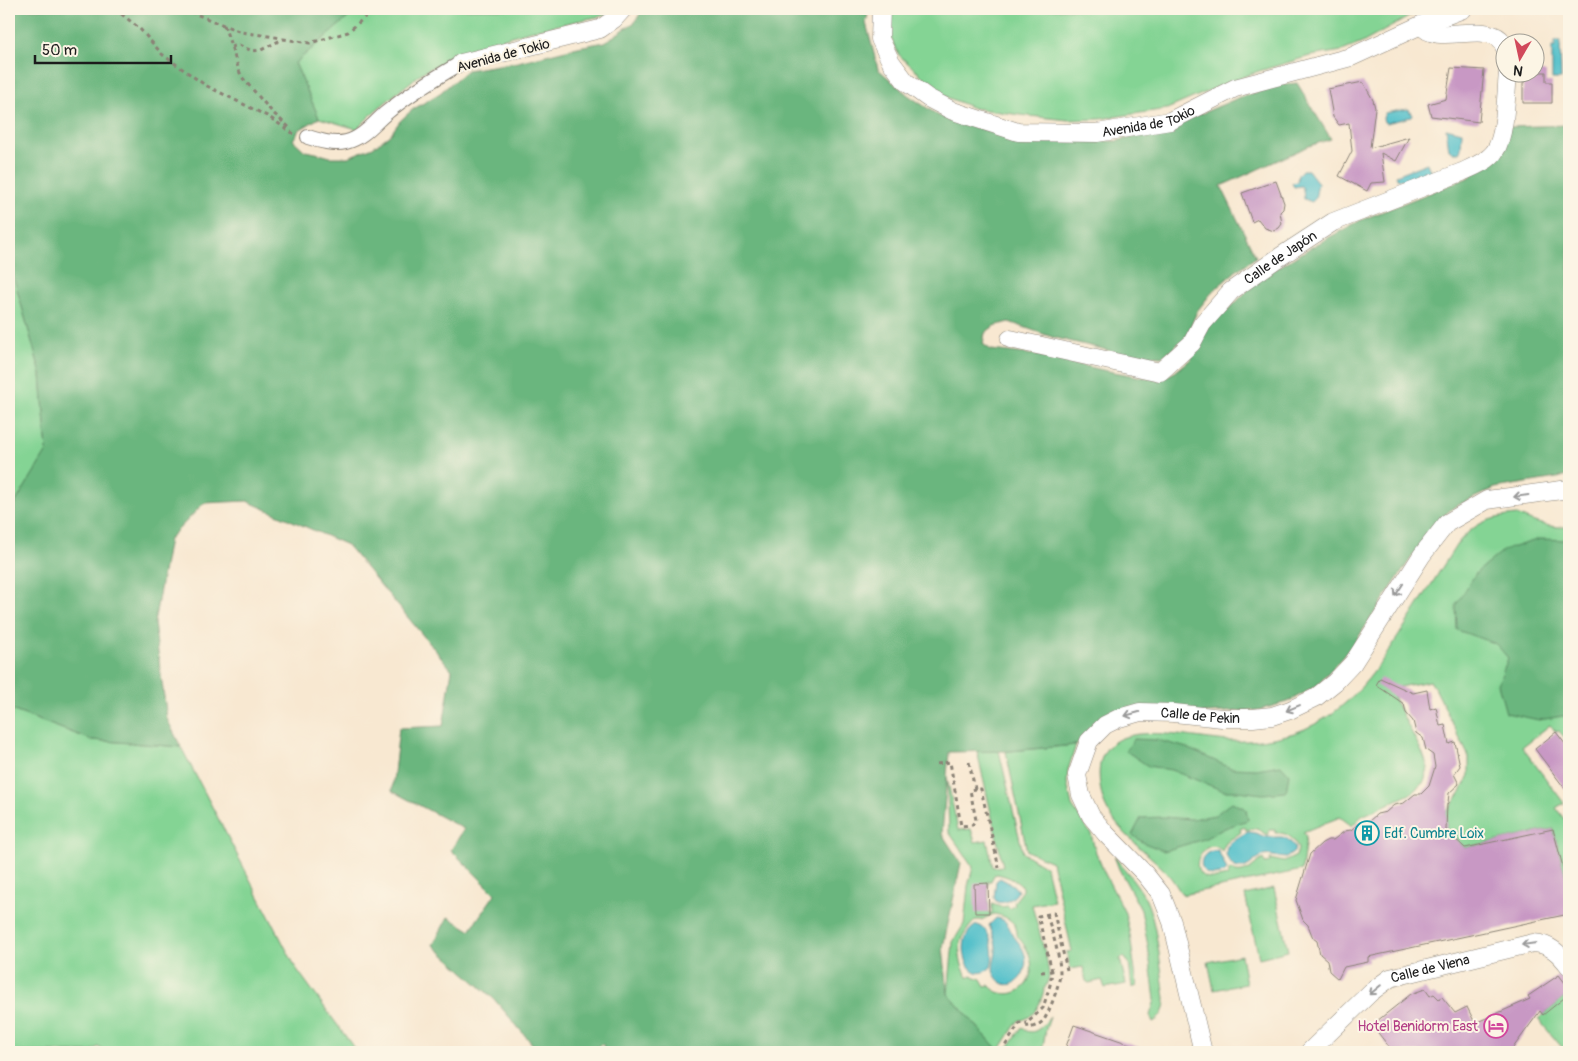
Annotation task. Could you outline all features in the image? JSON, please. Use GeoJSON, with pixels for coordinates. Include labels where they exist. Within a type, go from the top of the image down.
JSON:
{"type":"FeatureCollection","features":[{"type":"Feature","properties":{"kind":"street","name":"Avenida de Tokio"},"geometry":{"type":"LineString","coordinates":[[308,137],[325,143],[346,142],[368,131],[386,113],[429,81],[461,63],[600,30],[623,9]]}},
{"type":"Feature","properties":{"kind":"street","name":"Avenida de Tokio"},"geometry":{"type":"LineString","coordinates":[[880,9],[880,39],[891,62],[906,82],[928,98],[953,110],[1018,132],[1097,133],[1170,121],[1235,88],[1351,57],[1421,25],[1463,9]]}},
{"type":"Feature","properties":{"kind":"street"},"geometry":{"type":"LineString","coordinates":[[1421,25],[1425,31],[1435,34],[1488,33],[1496,37]]}},
{"type":"Feature","properties":{"kind":"street","name":"Calle de Japón"},"geometry":{"type":"LineString","coordinates":[[1010,340],[1160,372],[1192,343],[1202,324],[1231,291],[1275,260],[1333,222],[1462,172],[1479,164],[1495,152],[1501,138],[1507,82]]}},
{"type":"Feature","properties":{"kind":"street","name":"Calle de Pekin"},"geometry":{"type":"LineString","coordinates":[[1204,1052],[1172,922],[1161,894],[1091,816],[1082,795],[1077,775],[1089,741],[1105,725],[1119,718],[1140,712],[1222,718],[1253,718],[1272,716],[1315,698],[1335,682],[1353,663],[1422,555],[1447,523],[1487,500],[1569,489]]}},
{"type":"Feature","properties":{"kind":"street","name":"Calle de Viena"},"geometry":{"type":"LineString","coordinates":[[1308,1052],[1372,992],[1390,978],[1533,943],[1542,943],[1552,948],[1569,966]]}},
{"type":"Feature","properties":{"kind":"path"},"geometry":{"type":"LineString","coordinates":[[115,9],[139,28],[163,55],[205,85],[269,117],[298,137],[272,112],[241,76],[224,25]]}},
{"type":"Feature","properties":{"kind":"path"},"geometry":{"type":"LineString","coordinates":[[183,9],[241,32],[310,42],[348,32],[374,9]]}},
{"type":"Feature","properties":{"kind":"path"},"geometry":{"type":"LineString","coordinates":[[231,46],[239,45],[252,52],[261,50],[283,38]]}},
{"type":"Feature","properties":{"kind":"path"},"geometry":{"type":"LineString","coordinates":[[937,764],[950,762],[961,826],[972,825],[976,820],[970,790],[980,788],[999,868]]}},
{"type":"Feature","properties":{"kind":"path"},"geometry":{"type":"LineString","coordinates":[[969,762],[975,789]]}},
{"type":"Feature","properties":{"kind":"path"},"geometry":{"type":"LineString","coordinates":[[1026,1023],[1028,1028],[1034,1027],[1043,1021],[1050,1008],[1060,975],[1059,961],[1047,914]]}},
{"type":"Feature","properties":{"kind":"path"},"geometry":{"type":"LineString","coordinates":[[1001,1052],[1020,1023],[1026,1023],[1043,1008],[1050,985],[1052,970],[1038,916],[1054,914],[1067,970]]}},
{"type":"Feature","properties":{"kind":"path"},"geometry":{"type":"LineString","coordinates":[[1041,972],[1052,970]]}},
{"type":"Feature","properties":{"kind":"green space"},"geometry":{"type":"Polygon","coordinates":[[[9,9],[358,9],[295,63],[319,118],[299,130],[293,140],[305,151],[330,157],[348,157],[373,147],[390,135],[400,121],[412,110],[440,93],[467,70],[518,62],[605,42],[635,22],[643,9],[869,9],[866,23],[878,69],[908,95],[939,116],[1011,138],[1062,141],[1117,141],[1163,130],[1238,98],[1279,85],[1297,83],[1331,139],[1309,146],[1221,186],[1256,257],[1213,291],[1197,311],[1186,338],[1162,357],[1128,355],[1052,337],[1009,322],[994,326],[985,333],[983,344],[991,350],[1036,355],[1159,380],[1175,372],[1191,359],[1209,325],[1233,305],[1259,279],[1361,220],[1470,177],[1509,127],[1569,125],[1569,476],[1495,488],[1454,507],[1434,524],[1353,645],[1317,686],[1287,702],[1259,710],[1100,719],[1076,745],[1010,751],[949,752],[942,834],[961,863],[943,947],[948,994],[1000,1052],[604,1052],[603,1044],[583,1052],[539,1052],[494,999],[433,945],[448,917],[470,930],[495,894],[451,850],[464,829],[392,791],[399,728],[443,726],[452,670],[347,545],[247,501],[204,503],[169,539],[154,623],[167,719],[181,747],[92,740],[9,709],[9,513],[47,451],[41,374],[9,261],[9,9]]]}},
{"type":"Feature","properties":{"kind":"green space"},"geometry":{"type":"Polygon","coordinates":[[[358,9],[616,9],[611,14],[529,31],[472,48],[423,72],[376,110],[357,129],[319,118],[295,63],[358,9]]]}},
{"type":"Feature","properties":{"kind":"green space"},"geometry":{"type":"Polygon","coordinates":[[[890,9],[1423,9],[1362,43],[1342,51],[1310,56],[1259,71],[1167,109],[1100,119],[1068,120],[973,108],[944,96],[899,55],[888,32],[890,9]]]}},
{"type":"Feature","properties":{"kind":"green space"},"geometry":{"type":"Polygon","coordinates":[[[9,261],[41,374],[47,452],[9,513],[9,261]]]}},
{"type":"Feature","properties":{"kind":"green space"},"geometry":{"type":"Polygon","coordinates":[[[1517,515],[1555,527],[1569,527],[1569,743],[1559,731],[1556,732],[1550,725],[1522,747],[1564,803],[1556,808],[1564,819],[1569,815],[1569,890],[1553,829],[1465,848],[1446,830],[1446,813],[1461,792],[1469,775],[1469,757],[1430,681],[1389,689],[1423,754],[1428,768],[1424,782],[1410,794],[1362,816],[1352,826],[1340,817],[1303,832],[1306,836],[1302,870],[1182,895],[1167,873],[1120,828],[1106,807],[1102,796],[1100,768],[1106,749],[1121,739],[1140,734],[1163,734],[1247,741],[1286,735],[1314,725],[1348,701],[1375,670],[1399,636],[1457,544],[1470,531],[1483,522],[1517,515]],[[1245,827],[1240,829],[1241,832],[1227,842],[1222,851],[1215,847],[1209,847],[1203,851],[1197,864],[1198,871],[1203,876],[1221,877],[1227,876],[1230,869],[1243,872],[1263,859],[1265,863],[1270,862],[1270,859],[1284,862],[1296,856],[1298,849],[1292,839],[1286,835],[1275,833],[1275,830],[1269,830],[1269,834],[1265,834],[1257,828],[1246,830],[1245,827]]]}},
{"type":"Feature","properties":{"kind":"green space"},"geometry":{"type":"Polygon","coordinates":[[[1540,539],[1569,540],[1569,716],[1539,720],[1506,713],[1498,684],[1508,658],[1496,644],[1457,630],[1456,605],[1476,573],[1504,550],[1540,539]]]}},
{"type":"Feature","properties":{"kind":"green space"},"geometry":{"type":"Polygon","coordinates":[[[9,709],[92,740],[181,747],[296,968],[357,1052],[107,1052],[98,1047],[90,1052],[9,1052],[9,709]]]}},
{"type":"Feature","properties":{"kind":"green space"},"geometry":{"type":"Polygon","coordinates":[[[1134,739],[1157,740],[1184,747],[1231,768],[1256,769],[1281,765],[1289,774],[1286,792],[1263,794],[1224,791],[1171,770],[1148,766],[1126,751],[1134,739]]]}},
{"type":"Feature","properties":{"kind":"green space"},"geometry":{"type":"Polygon","coordinates":[[[1076,745],[1068,770],[1067,783],[1072,806],[1091,834],[1095,850],[1105,874],[1125,913],[1137,986],[1132,988],[1129,963],[1124,957],[1120,959],[1126,984],[1105,988],[1102,980],[1089,983],[1086,981],[1083,967],[1070,969],[1067,952],[1072,951],[1052,862],[1027,851],[1006,752],[1076,745]]]}},
{"type":"Feature","properties":{"kind":"green space"},"geometry":{"type":"Polygon","coordinates":[[[977,751],[999,751],[1023,853],[1046,867],[1054,901],[1032,905],[1045,952],[1049,977],[1036,1010],[1029,1017],[1018,1021],[999,1051],[948,994],[953,942],[964,924],[968,886],[973,867],[949,832],[947,777],[958,830],[971,829],[975,842],[987,840],[993,867],[1003,866],[977,751]],[[997,874],[994,875],[991,881],[988,881],[989,913],[992,913],[992,904],[1001,907],[1008,906],[1010,909],[1015,905],[1014,902],[1022,892],[1022,887],[1016,882],[997,874]],[[994,914],[981,920],[976,920],[967,930],[960,946],[960,958],[968,977],[971,975],[981,979],[985,986],[989,985],[1000,993],[1012,993],[1023,988],[1027,982],[1030,976],[1031,960],[1027,950],[1017,936],[1016,927],[1013,923],[1003,916],[994,914]]]}},
{"type":"Feature","properties":{"kind":"green space"},"geometry":{"type":"Polygon","coordinates":[[[1232,802],[1246,809],[1248,820],[1225,828],[1204,839],[1164,851],[1144,843],[1132,835],[1141,818],[1192,819],[1215,815],[1232,802]]]}},
{"type":"Feature","properties":{"kind":"green space"},"geometry":{"type":"Polygon","coordinates":[[[1114,856],[1143,894],[1153,921],[1165,1005],[1159,1018],[1153,1022],[1150,1015],[1155,1000],[1141,910],[1114,856]]]}},
{"type":"Feature","properties":{"kind":"green space"},"geometry":{"type":"Polygon","coordinates":[[[1274,888],[1288,951],[1259,958],[1245,895],[1274,888]]]}},
{"type":"Feature","properties":{"kind":"green space"},"geometry":{"type":"Polygon","coordinates":[[[1241,955],[1246,984],[1214,990],[1208,962],[1241,955]]]}},
{"type":"Feature","properties":{"kind":"green space"},"geometry":{"type":"Polygon","coordinates":[[[1569,994],[1569,1052],[1566,1052],[1538,1019],[1569,994]]]}},
{"type":"Feature","properties":{"kind":"green space"},"geometry":{"type":"Polygon","coordinates":[[[1050,1017],[1042,1052],[1005,1052],[1022,1027],[1030,1032],[1037,1030],[1050,1017]]]}},
{"type":"Feature","properties":{"kind":"water"},"geometry":{"type":"Polygon","coordinates":[[[1555,41],[1560,41],[1561,79],[1552,79],[1552,47],[1555,47],[1555,41]]]}},
{"type":"Feature","properties":{"kind":"water"},"geometry":{"type":"Polygon","coordinates":[[[1408,109],[1412,115],[1411,117],[1384,122],[1385,113],[1408,109]]]}},
{"type":"Feature","properties":{"kind":"water"},"geometry":{"type":"Polygon","coordinates":[[[1446,128],[1462,132],[1461,149],[1459,152],[1449,150],[1446,128]]]}},
{"type":"Feature","properties":{"kind":"water"},"geometry":{"type":"Polygon","coordinates":[[[1427,163],[1431,173],[1405,183],[1402,179],[1398,180],[1396,175],[1427,163]]]}},
{"type":"Feature","properties":{"kind":"water"},"geometry":{"type":"Polygon","coordinates":[[[1302,170],[1308,170],[1318,183],[1315,199],[1312,202],[1304,199],[1301,186],[1294,187],[1292,183],[1297,182],[1298,175],[1302,170]]]}},
{"type":"Feature","properties":{"kind":"water"},"geometry":{"type":"Polygon","coordinates":[[[1248,832],[1267,837],[1285,838],[1295,847],[1294,852],[1286,858],[1269,855],[1263,856],[1246,867],[1235,867],[1227,857],[1227,847],[1234,840],[1248,832]]]}},
{"type":"Feature","properties":{"kind":"water"},"geometry":{"type":"Polygon","coordinates":[[[1218,850],[1227,870],[1220,874],[1208,874],[1202,868],[1202,859],[1207,853],[1218,850]]]}},
{"type":"Feature","properties":{"kind":"water"},"geometry":{"type":"Polygon","coordinates":[[[1000,878],[1013,885],[1018,891],[1012,899],[1006,902],[997,902],[994,898],[996,881],[1000,878]]]}},
{"type":"Feature","properties":{"kind":"water"},"geometry":{"type":"Polygon","coordinates":[[[996,918],[1003,920],[1007,924],[1025,955],[1026,963],[1024,970],[1017,981],[1012,984],[1007,985],[1001,982],[993,970],[996,947],[989,925],[996,918]]]}},
{"type":"Feature","properties":{"kind":"water"},"geometry":{"type":"Polygon","coordinates":[[[977,925],[982,927],[989,936],[993,955],[991,967],[982,972],[975,972],[969,967],[964,949],[965,939],[969,931],[977,925]]]}},
{"type":"Feature","properties":{"kind":"building"},"geometry":{"type":"Polygon","coordinates":[[[1451,68],[1484,70],[1479,122],[1431,116],[1428,104],[1446,99],[1451,68]]]}},
{"type":"Feature","properties":{"kind":"building"},"geometry":{"type":"Polygon","coordinates":[[[1363,82],[1373,100],[1375,108],[1370,148],[1409,137],[1396,161],[1381,153],[1385,182],[1371,183],[1367,191],[1339,176],[1352,151],[1349,123],[1339,125],[1333,117],[1328,89],[1363,82]]]}},
{"type":"Feature","properties":{"kind":"building"},"geometry":{"type":"Polygon","coordinates":[[[1523,82],[1552,82],[1552,103],[1523,103],[1523,82]]]}},
{"type":"Feature","properties":{"kind":"building"},"geometry":{"type":"Polygon","coordinates":[[[1276,181],[1284,203],[1283,209],[1280,212],[1282,224],[1274,231],[1265,228],[1258,219],[1252,222],[1242,193],[1276,181]]]}},
{"type":"Feature","properties":{"kind":"building"},"geometry":{"type":"Polygon","coordinates":[[[1380,678],[1413,693],[1427,690],[1430,709],[1436,707],[1440,726],[1445,725],[1449,744],[1455,742],[1460,766],[1454,774],[1459,784],[1449,793],[1446,830],[1465,848],[1553,829],[1569,890],[1569,914],[1368,957],[1368,962],[1344,967],[1338,979],[1329,971],[1327,960],[1320,954],[1317,941],[1313,938],[1308,925],[1303,920],[1296,900],[1310,854],[1322,843],[1333,840],[1359,823],[1368,822],[1377,814],[1386,812],[1394,805],[1404,803],[1415,794],[1421,794],[1429,786],[1435,767],[1433,755],[1426,750],[1423,738],[1416,733],[1413,721],[1406,713],[1404,704],[1376,685],[1380,678]]]}},
{"type":"Feature","properties":{"kind":"building"},"geometry":{"type":"Polygon","coordinates":[[[1556,732],[1569,749],[1569,794],[1535,749],[1556,732]]]}},
{"type":"Feature","properties":{"kind":"building"},"geometry":{"type":"Polygon","coordinates":[[[988,883],[989,913],[975,913],[974,884],[988,883]]]}},
{"type":"Feature","properties":{"kind":"building"},"geometry":{"type":"Polygon","coordinates":[[[1559,975],[1569,988],[1569,994],[1543,1015],[1540,1011],[1510,1052],[1393,1052],[1372,1025],[1411,994],[1425,989],[1430,996],[1434,994],[1439,999],[1442,997],[1455,1013],[1467,1007],[1475,1023],[1530,999],[1528,996],[1559,975]]]}},
{"type":"Feature","properties":{"kind":"building"},"geometry":{"type":"Polygon","coordinates":[[[1074,1025],[1147,1050],[1146,1052],[1064,1052],[1074,1025]]]}},
{"type":"Feature","properties":{"kind":"place","name":"Edf. Cumbre Loix"},"geometry":{"type":"Point","coordinates":[1367,833]}},
{"type":"Feature","properties":{"kind":"place","name":"Hotel Benidorm East"},"geometry":{"type":"Point","coordinates":[1496,1026]}}]}
